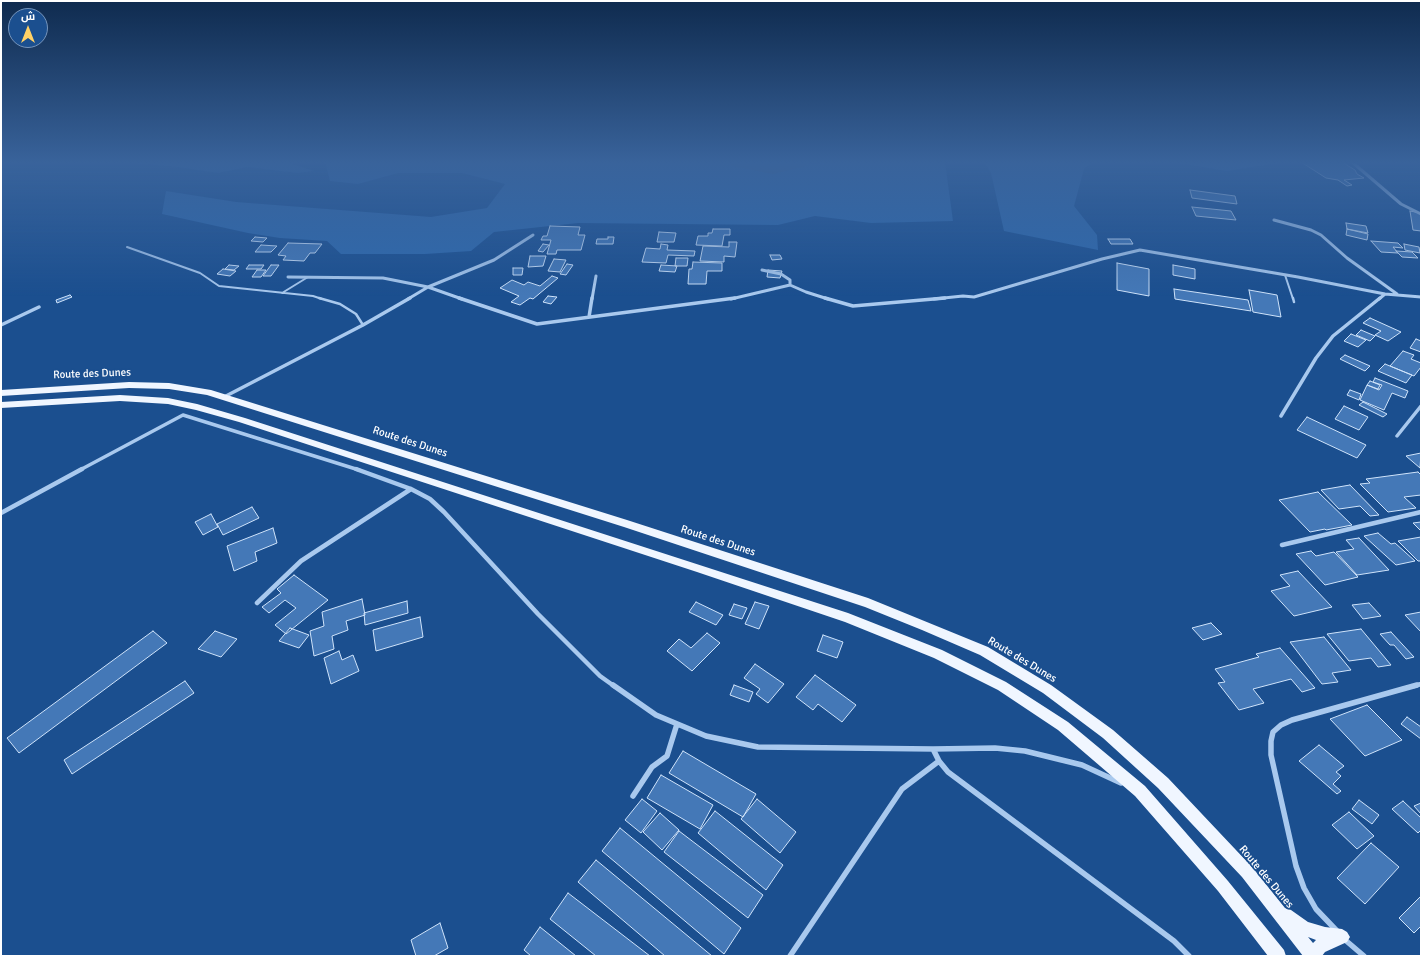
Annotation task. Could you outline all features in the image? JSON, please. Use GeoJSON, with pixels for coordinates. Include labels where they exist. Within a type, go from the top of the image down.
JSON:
{"type":"FeatureCollection","features":[{"type":"Feature","properties":{"kind":"main road","name":"Route des Dunes"},"geometry":{"type":"LineString","coordinates":[[1,393],[129,385],[168,386],[208,392],[627,524],[868,603],[984,651],[1047,689],[1108,734],[1163,782],[1247,872],[1313,956]]}},
{"type":"Feature","properties":{"kind":"main road"},"geometry":{"type":"LineString","coordinates":[[1,405],[120,398],[168,402],[197,407],[426,479],[840,616],[938,654],[1002,686],[1063,726],[1140,791],[1223,886],[1278,956]]}},
{"type":"Feature","properties":{"kind":"main road"},"geometry":{"type":"LineString","coordinates":[[1277,909],[1304,928],[1325,935],[1342,937]]}},
{"type":"Feature","properties":{"kind":"main road"},"geometry":{"type":"LineString","coordinates":[[1313,956],[1320,946],[1342,937]]}},
{"type":"Feature","properties":{"kind":"street"},"geometry":{"type":"LineString","coordinates":[[1406,207],[1421,214]]}},
{"type":"Feature","properties":{"kind":"street"},"geometry":{"type":"LineString","coordinates":[[1274,220],[1311,230],[1321,236],[1347,258],[1398,295]]}},
{"type":"Feature","properties":{"kind":"street"},"geometry":{"type":"LineString","coordinates":[[224,397],[363,325],[428,287],[494,260],[533,235]]}},
{"type":"Feature","properties":{"kind":"street"},"geometry":{"type":"LineString","coordinates":[[288,277],[383,278],[428,287],[537,324],[725,300],[790,285],[806,292],[853,306],[962,296],[974,297],[1140,250],[1285,274],[1385,294],[1421,297]]}},
{"type":"Feature","properties":{"kind":"street"},"geometry":{"type":"LineString","coordinates":[[762,270],[781,274],[790,280],[790,285]]}},
{"type":"Feature","properties":{"kind":"street"},"geometry":{"type":"LineString","coordinates":[[589,317],[596,276]]}},
{"type":"Feature","properties":{"kind":"street"},"geometry":{"type":"LineString","coordinates":[[1281,416],[1316,358],[1333,336],[1385,294]]}},
{"type":"Feature","properties":{"kind":"street"},"geometry":{"type":"LineString","coordinates":[[1,325],[39,307]]}},
{"type":"Feature","properties":{"kind":"street"},"geometry":{"type":"LineString","coordinates":[[1397,436],[1421,406]]}},
{"type":"Feature","properties":{"kind":"street"},"geometry":{"type":"LineString","coordinates":[[1,513],[183,415],[368,473],[411,489],[430,499],[444,512],[538,614],[600,676],[656,715],[706,736],[758,747],[933,749],[995,748],[1025,751],[1082,765],[1140,791]]}},
{"type":"Feature","properties":{"kind":"street"},"geometry":{"type":"LineString","coordinates":[[257,603],[301,561],[411,489]]}},
{"type":"Feature","properties":{"kind":"street"},"geometry":{"type":"LineString","coordinates":[[1282,545],[1421,512]]}},
{"type":"Feature","properties":{"kind":"street"},"geometry":{"type":"LineString","coordinates":[[1364,956],[1342,937],[1316,910],[1304,888],[1296,866],[1271,755],[1271,741],[1273,732],[1281,725],[1292,720],[1421,684]]}},
{"type":"Feature","properties":{"kind":"street"},"geometry":{"type":"LineString","coordinates":[[634,796],[652,767],[667,756],[678,724]]}},
{"type":"Feature","properties":{"kind":"street"},"geometry":{"type":"LineString","coordinates":[[933,749],[939,761],[948,772],[1174,941],[1189,956]]}},
{"type":"Feature","properties":{"kind":"street"},"geometry":{"type":"LineString","coordinates":[[790,956],[902,789],[939,761]]}},
{"type":"Feature","properties":{"kind":"lane"},"geometry":{"type":"LineString","coordinates":[[126,247],[200,273],[219,286],[313,296],[340,304],[356,314],[363,325]]}},
{"type":"Feature","properties":{"kind":"lane"},"geometry":{"type":"LineString","coordinates":[[1285,274],[1294,302]]}},
{"type":"Feature","properties":{"kind":"lane"},"geometry":{"type":"LineString","coordinates":[[282,293],[308,277]]}},
{"type":"Feature","properties":{"kind":"shaded area"},"geometry":{"type":"Polygon","coordinates":[[[163,207],[297,207],[431,217],[488,207],[951,207],[953,221],[871,223],[815,216],[778,225],[578,223],[494,232],[471,251],[425,254],[341,254],[327,241],[280,238],[248,233],[162,214],[163,207]]]}},
{"type":"Feature","properties":{"kind":"shaded area"},"geometry":{"type":"Polygon","coordinates":[[[999,207],[1075,207],[1097,235],[1098,250],[1004,231],[999,207]]]}},
{"type":"Feature","properties":{"kind":"building"},"geometry":{"type":"Polygon","coordinates":[[[1192,207],[1231,211],[1236,220],[1196,216],[1192,207]]]}},
{"type":"Feature","properties":{"kind":"building"},"geometry":{"type":"Polygon","coordinates":[[[1410,211],[1421,213],[1421,231],[1413,230],[1410,211]]]}},
{"type":"Feature","properties":{"kind":"building"},"geometry":{"type":"Polygon","coordinates":[[[1346,223],[1366,226],[1368,233],[1347,229],[1346,223]]]}},
{"type":"Feature","properties":{"kind":"building"},"geometry":{"type":"Polygon","coordinates":[[[550,226],[580,227],[578,235],[585,235],[581,250],[557,250],[556,254],[547,254],[551,240],[541,240],[543,236],[547,236],[550,226]]]}},
{"type":"Feature","properties":{"kind":"building"},"geometry":{"type":"Polygon","coordinates":[[[713,229],[730,229],[730,235],[724,235],[722,246],[696,245],[698,236],[708,236],[708,233],[712,233],[713,229]]]}},
{"type":"Feature","properties":{"kind":"building"},"geometry":{"type":"Polygon","coordinates":[[[1347,229],[1368,234],[1367,240],[1346,235],[1347,229]]]}},
{"type":"Feature","properties":{"kind":"building"},"geometry":{"type":"Polygon","coordinates":[[[659,232],[676,233],[674,242],[657,242],[659,232]]]}},
{"type":"Feature","properties":{"kind":"building"},"geometry":{"type":"Polygon","coordinates":[[[255,237],[267,238],[263,242],[251,241],[255,237]]]}},
{"type":"Feature","properties":{"kind":"building"},"geometry":{"type":"Polygon","coordinates":[[[608,237],[614,237],[613,244],[596,244],[597,239],[608,239],[608,237]]]}},
{"type":"Feature","properties":{"kind":"building"},"geometry":{"type":"Polygon","coordinates":[[[1108,239],[1130,239],[1133,244],[1111,244],[1108,239]]]}},
{"type":"Feature","properties":{"kind":"building"},"geometry":{"type":"Polygon","coordinates":[[[1371,241],[1398,243],[1403,248],[1393,247],[1398,253],[1381,252],[1371,241]]]}},
{"type":"Feature","properties":{"kind":"building"},"geometry":{"type":"Polygon","coordinates":[[[729,242],[737,242],[735,257],[724,256],[724,262],[700,261],[703,246],[729,247],[729,242]]]}},
{"type":"Feature","properties":{"kind":"building"},"geometry":{"type":"Polygon","coordinates":[[[288,243],[322,244],[315,253],[310,253],[304,261],[283,260],[286,256],[278,255],[288,243]]]}},
{"type":"Feature","properties":{"kind":"building"},"geometry":{"type":"Polygon","coordinates":[[[543,244],[549,245],[543,252],[538,251],[543,244]]]}},
{"type":"Feature","properties":{"kind":"building"},"geometry":{"type":"Polygon","coordinates":[[[661,244],[668,245],[667,250],[695,251],[694,256],[668,255],[666,263],[642,262],[646,248],[660,249],[661,244]]]}},
{"type":"Feature","properties":{"kind":"building"},"geometry":{"type":"Polygon","coordinates":[[[1404,244],[1419,247],[1420,253],[1405,250],[1404,244]]]}},
{"type":"Feature","properties":{"kind":"building"},"geometry":{"type":"Polygon","coordinates":[[[261,245],[277,246],[271,252],[255,252],[261,245]]]}},
{"type":"Feature","properties":{"kind":"building"},"geometry":{"type":"Polygon","coordinates":[[[1396,251],[1412,252],[1418,258],[1402,257],[1396,251]]]}},
{"type":"Feature","properties":{"kind":"building"},"geometry":{"type":"Polygon","coordinates":[[[770,255],[780,255],[782,259],[772,260],[770,255]]]}},
{"type":"Feature","properties":{"kind":"building"},"geometry":{"type":"Polygon","coordinates":[[[530,256],[546,256],[543,266],[528,267],[530,256]]]}},
{"type":"Feature","properties":{"kind":"building"},"geometry":{"type":"Polygon","coordinates":[[[676,258],[688,258],[687,266],[675,266],[676,258]]]}},
{"type":"Feature","properties":{"kind":"building"},"geometry":{"type":"Polygon","coordinates":[[[554,259],[566,260],[560,272],[548,271],[554,259]]]}},
{"type":"Feature","properties":{"kind":"building"},"geometry":{"type":"Polygon","coordinates":[[[693,262],[722,263],[722,271],[707,271],[706,284],[688,284],[689,269],[692,269],[693,262]]]}},
{"type":"Feature","properties":{"kind":"building"},"geometry":{"type":"Polygon","coordinates":[[[1117,263],[1149,269],[1149,296],[1117,290],[1117,263]]]}},
{"type":"Feature","properties":{"kind":"building"},"geometry":{"type":"Polygon","coordinates":[[[567,264],[573,265],[566,275],[560,274],[567,264]]]}},
{"type":"Feature","properties":{"kind":"building"},"geometry":{"type":"Polygon","coordinates":[[[229,265],[239,266],[234,270],[225,269],[229,265]]]}},
{"type":"Feature","properties":{"kind":"building"},"geometry":{"type":"Polygon","coordinates":[[[249,265],[264,265],[261,269],[246,269],[249,265]]]}},
{"type":"Feature","properties":{"kind":"building"},"geometry":{"type":"Polygon","coordinates":[[[271,265],[279,265],[271,276],[263,276],[271,265]]]}},
{"type":"Feature","properties":{"kind":"building"},"geometry":{"type":"Polygon","coordinates":[[[661,265],[677,266],[675,272],[659,271],[661,265]]]}},
{"type":"Feature","properties":{"kind":"building"},"geometry":{"type":"Polygon","coordinates":[[[1173,265],[1195,269],[1195,279],[1173,275],[1173,265]]]}},
{"type":"Feature","properties":{"kind":"building"},"geometry":{"type":"Polygon","coordinates":[[[513,268],[523,268],[522,275],[513,275],[513,268]]]}},
{"type":"Feature","properties":{"kind":"building"},"geometry":{"type":"Polygon","coordinates":[[[223,269],[236,271],[230,276],[217,274],[223,269]]]}},
{"type":"Feature","properties":{"kind":"building"},"geometry":{"type":"Polygon","coordinates":[[[257,270],[266,270],[261,277],[252,277],[257,270]]]}},
{"type":"Feature","properties":{"kind":"building"},"geometry":{"type":"Polygon","coordinates":[[[768,270],[782,271],[780,278],[767,277],[768,270]]]}},
{"type":"Feature","properties":{"kind":"building"},"geometry":{"type":"Polygon","coordinates":[[[552,276],[558,278],[533,299],[530,298],[520,305],[511,302],[519,296],[500,288],[512,280],[524,285],[528,282],[540,286],[552,276]]]}},
{"type":"Feature","properties":{"kind":"building"},"geometry":{"type":"Polygon","coordinates":[[[1174,289],[1248,300],[1251,311],[1175,299],[1174,289]]]}},
{"type":"Feature","properties":{"kind":"building"},"geometry":{"type":"Polygon","coordinates":[[[1249,290],[1277,295],[1281,317],[1253,312],[1249,290]]]}},
{"type":"Feature","properties":{"kind":"building"},"geometry":{"type":"Polygon","coordinates":[[[70,295],[72,297],[57,303],[56,300],[70,295]]]}},
{"type":"Feature","properties":{"kind":"building"},"geometry":{"type":"Polygon","coordinates":[[[548,296],[557,297],[551,304],[543,302],[548,296]]]}},
{"type":"Feature","properties":{"kind":"building"},"geometry":{"type":"Polygon","coordinates":[[[1370,318],[1401,332],[1388,341],[1375,335],[1381,331],[1363,323],[1370,318]]]}},
{"type":"Feature","properties":{"kind":"building"},"geometry":{"type":"Polygon","coordinates":[[[1361,330],[1375,336],[1370,341],[1356,335],[1361,330]]]}},
{"type":"Feature","properties":{"kind":"building"},"geometry":{"type":"Polygon","coordinates":[[[1351,334],[1366,340],[1358,347],[1344,341],[1351,334]]]}},
{"type":"Feature","properties":{"kind":"building"},"geometry":{"type":"Polygon","coordinates":[[[1416,339],[1421,341],[1421,352],[1410,348],[1416,339]]]}},
{"type":"Feature","properties":{"kind":"building"},"geometry":{"type":"Polygon","coordinates":[[[1403,351],[1414,355],[1411,359],[1421,363],[1421,367],[1414,376],[1390,366],[1403,351]]]}},
{"type":"Feature","properties":{"kind":"building"},"geometry":{"type":"Polygon","coordinates":[[[1345,355],[1370,366],[1365,371],[1340,359],[1345,355]]]}},
{"type":"Feature","properties":{"kind":"building"},"geometry":{"type":"Polygon","coordinates":[[[1385,364],[1412,375],[1406,383],[1378,371],[1385,364]]]}},
{"type":"Feature","properties":{"kind":"building"},"geometry":{"type":"Polygon","coordinates":[[[1375,378],[1408,391],[1405,398],[1392,393],[1384,410],[1360,400],[1367,385],[1379,390],[1382,385],[1373,382],[1375,378]]]}},
{"type":"Feature","properties":{"kind":"building"},"geometry":{"type":"Polygon","coordinates":[[[1370,381],[1380,385],[1378,389],[1367,385],[1370,381]]]}},
{"type":"Feature","properties":{"kind":"building"},"geometry":{"type":"Polygon","coordinates":[[[1350,390],[1361,394],[1359,400],[1347,395],[1350,390]]]}},
{"type":"Feature","properties":{"kind":"building"},"geometry":{"type":"Polygon","coordinates":[[[1363,402],[1387,414],[1383,417],[1359,405],[1363,402]]]}},
{"type":"Feature","properties":{"kind":"building"},"geometry":{"type":"Polygon","coordinates":[[[1344,406],[1368,417],[1359,430],[1335,419],[1344,406]]]}},
{"type":"Feature","properties":{"kind":"building"},"geometry":{"type":"Polygon","coordinates":[[[1307,417],[1366,445],[1357,458],[1297,430],[1307,417]]]}},
{"type":"Feature","properties":{"kind":"building"},"geometry":{"type":"Polygon","coordinates":[[[1421,453],[1420,468],[1406,456],[1421,453]]]}},
{"type":"Feature","properties":{"kind":"building"},"geometry":{"type":"Polygon","coordinates":[[[1418,472],[1421,475],[1421,495],[1404,497],[1416,508],[1388,512],[1360,484],[1370,483],[1366,479],[1418,472]]]}},
{"type":"Feature","properties":{"kind":"building"},"geometry":{"type":"Polygon","coordinates":[[[1350,485],[1379,515],[1370,516],[1360,506],[1339,509],[1321,490],[1350,485]]]}},
{"type":"Feature","properties":{"kind":"building"},"geometry":{"type":"Polygon","coordinates":[[[1318,492],[1352,525],[1310,532],[1279,500],[1318,492]]]}},
{"type":"Feature","properties":{"kind":"building"},"geometry":{"type":"Polygon","coordinates":[[[252,507],[259,518],[223,535],[217,524],[252,507]]]}},
{"type":"Feature","properties":{"kind":"building"},"geometry":{"type":"Polygon","coordinates":[[[211,514],[218,527],[203,535],[195,522],[211,514]]]}},
{"type":"Feature","properties":{"kind":"building"},"geometry":{"type":"Polygon","coordinates":[[[1421,522],[1421,531],[1413,523],[1421,522]]]}},
{"type":"Feature","properties":{"kind":"building"},"geometry":{"type":"Polygon","coordinates":[[[273,528],[277,543],[255,552],[257,561],[234,571],[227,546],[273,528]]]}},
{"type":"Feature","properties":{"kind":"building"},"geometry":{"type":"Polygon","coordinates":[[[1378,533],[1391,544],[1395,543],[1415,561],[1396,565],[1364,536],[1378,533]]]}},
{"type":"Feature","properties":{"kind":"building"},"geometry":{"type":"Polygon","coordinates":[[[1421,537],[1421,561],[1418,561],[1398,541],[1421,537]]]}},
{"type":"Feature","properties":{"kind":"building"},"geometry":{"type":"Polygon","coordinates":[[[1359,538],[1389,570],[1357,575],[1336,552],[1354,549],[1346,540],[1359,538]]]}},
{"type":"Feature","properties":{"kind":"building"},"geometry":{"type":"Polygon","coordinates":[[[1311,551],[1316,556],[1334,552],[1358,577],[1325,585],[1296,554],[1311,551]]]}},
{"type":"Feature","properties":{"kind":"building"},"geometry":{"type":"Polygon","coordinates":[[[1298,571],[1332,607],[1294,616],[1271,591],[1290,586],[1280,575],[1298,571]]]}},
{"type":"Feature","properties":{"kind":"building"},"geometry":{"type":"Polygon","coordinates":[[[294,575],[328,600],[286,634],[275,625],[296,608],[285,600],[269,613],[262,607],[281,593],[277,589],[294,575]]]}},
{"type":"Feature","properties":{"kind":"building"},"geometry":{"type":"Polygon","coordinates":[[[362,599],[365,615],[346,621],[348,630],[332,636],[334,649],[314,656],[310,631],[324,626],[322,612],[362,599]]]}},
{"type":"Feature","properties":{"kind":"building"},"geometry":{"type":"Polygon","coordinates":[[[407,601],[408,613],[365,625],[364,613],[407,601]]]}},
{"type":"Feature","properties":{"kind":"building"},"geometry":{"type":"Polygon","coordinates":[[[696,602],[723,615],[716,625],[689,612],[696,602]]]}},
{"type":"Feature","properties":{"kind":"building"},"geometry":{"type":"Polygon","coordinates":[[[755,602],[769,606],[759,629],[745,624],[755,602]]]}},
{"type":"Feature","properties":{"kind":"building"},"geometry":{"type":"Polygon","coordinates":[[[1369,603],[1381,616],[1363,619],[1352,605],[1369,603]]]}},
{"type":"Feature","properties":{"kind":"building"},"geometry":{"type":"Polygon","coordinates":[[[734,604],[747,608],[742,619],[729,615],[734,604]]]}},
{"type":"Feature","properties":{"kind":"building"},"geometry":{"type":"Polygon","coordinates":[[[1421,612],[1421,632],[1405,615],[1421,612]]]}},
{"type":"Feature","properties":{"kind":"building"},"geometry":{"type":"Polygon","coordinates":[[[420,617],[423,637],[376,651],[373,630],[420,617]]]}},
{"type":"Feature","properties":{"kind":"building"},"geometry":{"type":"Polygon","coordinates":[[[1211,623],[1222,634],[1203,640],[1192,628],[1211,623]]]}},
{"type":"Feature","properties":{"kind":"building"},"geometry":{"type":"Polygon","coordinates":[[[290,628],[309,635],[299,648],[279,641],[290,628]]]}},
{"type":"Feature","properties":{"kind":"building"},"geometry":{"type":"Polygon","coordinates":[[[1361,629],[1391,665],[1378,667],[1371,658],[1349,661],[1327,634],[1361,629]]]}},
{"type":"Feature","properties":{"kind":"building"},"geometry":{"type":"Polygon","coordinates":[[[153,631],[167,643],[19,753],[7,738],[153,631]]]}},
{"type":"Feature","properties":{"kind":"building"},"geometry":{"type":"Polygon","coordinates":[[[215,631],[237,639],[221,657],[198,649],[215,631]]]}},
{"type":"Feature","properties":{"kind":"building"},"geometry":{"type":"Polygon","coordinates":[[[1391,632],[1414,657],[1406,659],[1394,645],[1390,645],[1380,634],[1391,632]]]}},
{"type":"Feature","properties":{"kind":"building"},"geometry":{"type":"Polygon","coordinates":[[[707,633],[720,643],[692,671],[667,651],[679,639],[691,648],[707,633]]]}},
{"type":"Feature","properties":{"kind":"building"},"geometry":{"type":"Polygon","coordinates":[[[823,635],[843,642],[837,658],[817,651],[823,635]]]}},
{"type":"Feature","properties":{"kind":"building"},"geometry":{"type":"Polygon","coordinates":[[[1324,637],[1351,670],[1332,673],[1338,682],[1322,684],[1290,642],[1324,637]]]}},
{"type":"Feature","properties":{"kind":"building"},"geometry":{"type":"Polygon","coordinates":[[[1280,648],[1315,688],[1302,692],[1291,679],[1253,689],[1264,703],[1239,710],[1218,683],[1225,682],[1215,669],[1259,657],[1256,654],[1280,648]]]}},
{"type":"Feature","properties":{"kind":"building"},"geometry":{"type":"Polygon","coordinates":[[[339,651],[342,660],[353,655],[359,671],[331,684],[324,658],[339,651]]]}},
{"type":"Feature","properties":{"kind":"building"},"geometry":{"type":"Polygon","coordinates":[[[755,664],[784,684],[768,703],[756,694],[760,689],[744,678],[755,664]]]}},
{"type":"Feature","properties":{"kind":"building"},"geometry":{"type":"Polygon","coordinates":[[[815,675],[856,705],[842,722],[818,704],[813,710],[796,697],[815,675]]]}},
{"type":"Feature","properties":{"kind":"building"},"geometry":{"type":"Polygon","coordinates":[[[185,681],[194,693],[72,774],[64,760],[185,681]]]}},
{"type":"Feature","properties":{"kind":"building"},"geometry":{"type":"Polygon","coordinates":[[[734,685],[753,692],[749,702],[730,695],[734,685]]]}},
{"type":"Feature","properties":{"kind":"building"},"geometry":{"type":"Polygon","coordinates":[[[1367,705],[1402,740],[1365,756],[1330,719],[1367,705]]]}},
{"type":"Feature","properties":{"kind":"building"},"geometry":{"type":"Polygon","coordinates":[[[1407,717],[1421,727],[1421,739],[1401,724],[1407,717]]]}},
{"type":"Feature","properties":{"kind":"building"},"geometry":{"type":"Polygon","coordinates":[[[1319,745],[1344,766],[1336,772],[1341,776],[1333,784],[1341,791],[1337,794],[1299,761],[1319,745]]]}},
{"type":"Feature","properties":{"kind":"building"},"geometry":{"type":"Polygon","coordinates":[[[683,751],[756,794],[743,817],[669,773],[683,751]]]}},
{"type":"Feature","properties":{"kind":"building"},"geometry":{"type":"Polygon","coordinates":[[[661,775],[713,805],[700,829],[647,798],[661,775]]]}},
{"type":"Feature","properties":{"kind":"building"},"geometry":{"type":"Polygon","coordinates":[[[642,799],[657,811],[641,833],[625,820],[642,799]]]}},
{"type":"Feature","properties":{"kind":"building"},"geometry":{"type":"Polygon","coordinates":[[[757,799],[796,832],[780,853],[741,819],[757,799]]]}},
{"type":"Feature","properties":{"kind":"building"},"geometry":{"type":"Polygon","coordinates":[[[1359,800],[1379,815],[1372,824],[1352,809],[1359,800]]]}},
{"type":"Feature","properties":{"kind":"building"},"geometry":{"type":"Polygon","coordinates":[[[1403,801],[1421,818],[1421,830],[1418,833],[1392,809],[1403,801]]]}},
{"type":"Feature","properties":{"kind":"building"},"geometry":{"type":"Polygon","coordinates":[[[1421,803],[1421,814],[1414,806],[1421,803]]]}},
{"type":"Feature","properties":{"kind":"building"},"geometry":{"type":"Polygon","coordinates":[[[715,811],[783,865],[766,890],[698,833],[715,811]]]}},
{"type":"Feature","properties":{"kind":"building"},"geometry":{"type":"Polygon","coordinates":[[[1349,812],[1374,836],[1357,849],[1332,825],[1349,812]]]}},
{"type":"Feature","properties":{"kind":"building"},"geometry":{"type":"Polygon","coordinates":[[[660,813],[679,830],[662,850],[643,832],[660,813]]]}},
{"type":"Feature","properties":{"kind":"building"},"geometry":{"type":"Polygon","coordinates":[[[620,828],[741,928],[724,954],[602,851],[620,828]]]}},
{"type":"Feature","properties":{"kind":"building"},"geometry":{"type":"Polygon","coordinates":[[[679,831],[763,895],[748,918],[664,852],[679,831]]]}},
{"type":"Feature","properties":{"kind":"building"},"geometry":{"type":"Polygon","coordinates":[[[1371,843],[1399,867],[1365,904],[1337,878],[1371,843]]]}},
{"type":"Feature","properties":{"kind":"building"},"geometry":{"type":"Polygon","coordinates":[[[596,860],[712,956],[665,956],[578,882],[596,860]]]}},
{"type":"Feature","properties":{"kind":"building"},"geometry":{"type":"Polygon","coordinates":[[[568,893],[650,956],[596,956],[550,919],[568,893]]]}},
{"type":"Feature","properties":{"kind":"building"},"geometry":{"type":"Polygon","coordinates":[[[1421,896],[1421,926],[1414,933],[1399,918],[1421,896]]]}},
{"type":"Feature","properties":{"kind":"building"},"geometry":{"type":"Polygon","coordinates":[[[440,923],[448,948],[434,956],[416,956],[411,940],[440,923]]]}},
{"type":"Feature","properties":{"kind":"building"},"geometry":{"type":"Polygon","coordinates":[[[540,927],[576,956],[531,956],[524,950],[540,927]]]}}]}
